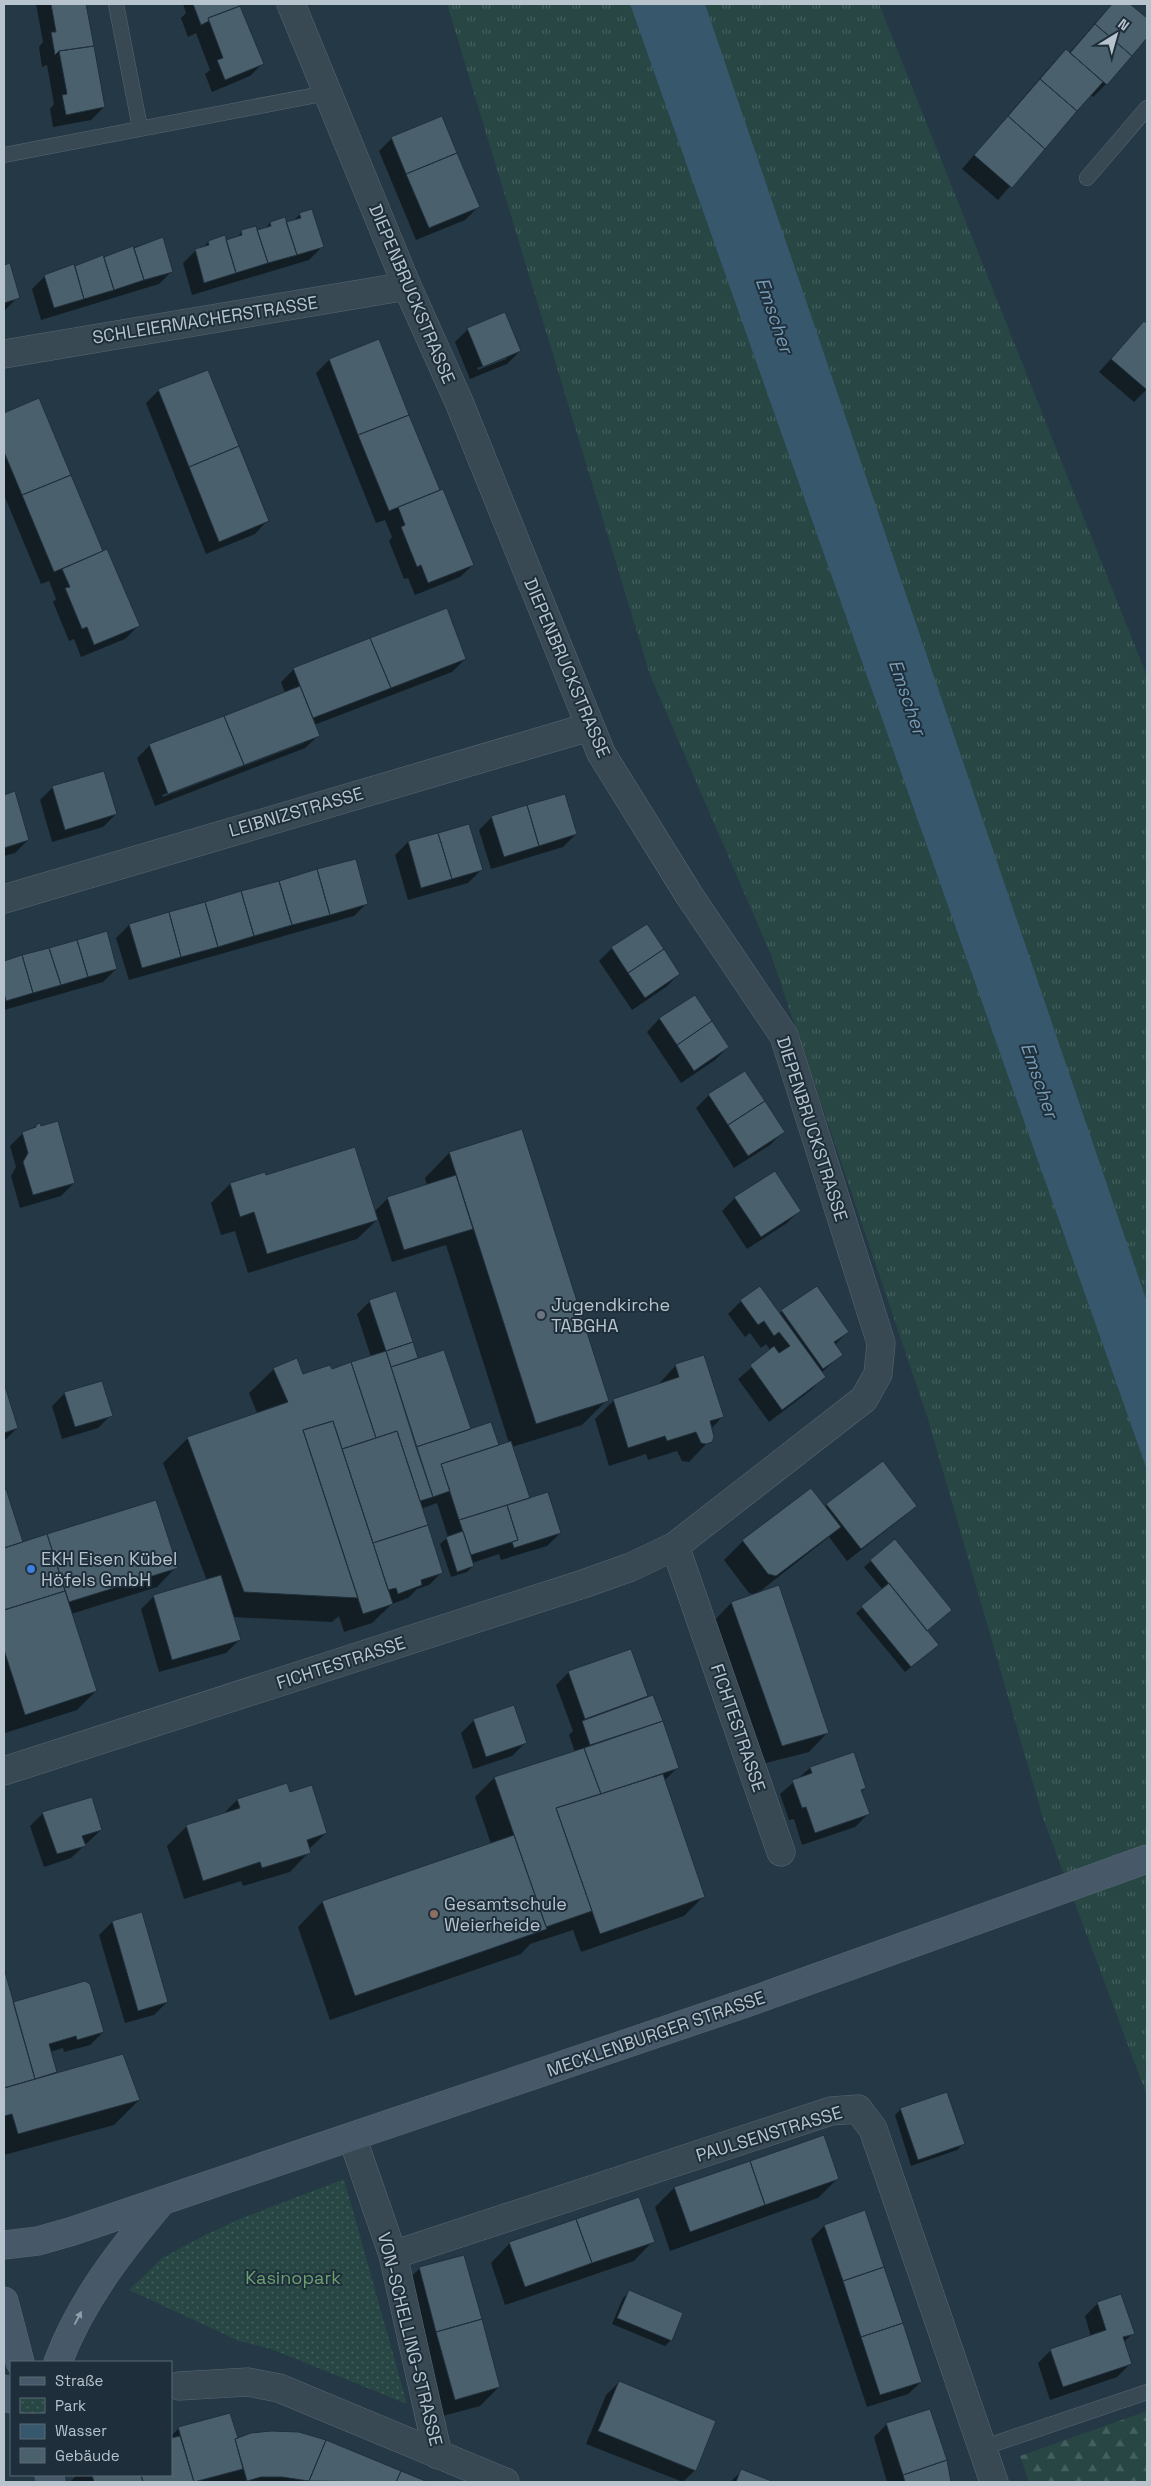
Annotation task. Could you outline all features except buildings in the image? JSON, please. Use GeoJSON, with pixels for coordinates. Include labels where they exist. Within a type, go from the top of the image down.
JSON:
{"type":"FeatureCollection","features":[{"type":"Feature","properties":{"kind":"street","name":"DIEPENBRUCKSTRASSE"},"geometry":{"type":"LineString","coordinates":[[291,4],[407,286],[459,402],[600,752],[689,895],[784,1036],[881,1343]]}},
{"type":"Feature","properties":{"kind":"street","name":"SCHLEIERMACHERSTRASSE"},"geometry":{"type":"LineString","coordinates":[[4,354],[407,286]]}},
{"type":"Feature","properties":{"kind":"street","name":"LEIBNIZSTRASSE"},"geometry":{"type":"LineString","coordinates":[[4,899],[589,727]]}},
{"type":"Feature","properties":{"kind":"street","name":"FICHTESTRASSE"},"geometry":{"type":"LineString","coordinates":[[4,1771],[583,1584],[630,1567],[675,1546],[864,1400],[878,1374],[881,1343]]}},
{"type":"Feature","properties":{"kind":"street","name":"FICHTESTRASSE"},"geometry":{"type":"LineString","coordinates":[[675,1546],[781,1852]]}},
{"type":"Feature","properties":{"kind":"street","name":"MECKLENBURGER STRASSE"},"geometry":{"type":"LineString","coordinates":[[4,2245],[38,2241],[352,2137],[746,2003],[1147,1859]]}},
{"type":"Feature","properties":{"kind":"street","name":"PAULSENSTRASSE"},"geometry":{"type":"LineString","coordinates":[[393,2255],[831,2111],[858,2109],[873,2129],[994,2482]]}},
{"type":"Feature","properties":{"kind":"street","name":"VON-SCHELLING-STRASSE"},"geometry":{"type":"LineString","coordinates":[[352,2137],[393,2255],[438,2456]]}},
{"type":"Feature","properties":{"kind":"street"},"geometry":{"type":"LineString","coordinates":[[58,2361],[68,2336],[88,2297],[128,2241],[162,2201]]}},
{"type":"Feature","properties":{"kind":"street"},"geometry":{"type":"LineString","coordinates":[[4,2301],[20,2361]]}},
{"type":"Feature","properties":{"kind":"street","name":"VON-SCHELLING-STRASSE"},"geometry":{"type":"LineString","coordinates":[[179,2386],[248,2382],[279,2388],[438,2456],[505,2482]]}},
{"type":"Feature","properties":{"kind":"lane"},"geometry":{"type":"LineString","coordinates":[[116,4],[140,128]]}},
{"type":"Feature","properties":{"kind":"lane"},"geometry":{"type":"LineString","coordinates":[[4,155],[327,93]]}},
{"type":"Feature","properties":{"kind":"lane"},"geometry":{"type":"LineString","coordinates":[[1087,178],[1147,108]]}},
{"type":"Feature","properties":{"kind":"lane"},"geometry":{"type":"LineString","coordinates":[[982,2448],[1147,2392]]}},
{"type":"Feature","properties":{"kind":"green space"},"geometry":{"type":"Polygon","coordinates":[[[447,4],[879,4],[1147,676],[1147,2096],[1043,1818],[927,1416],[771,955],[650,675],[447,4]]]}},
{"type":"Feature","properties":{"kind":"green space","name":"Kasinopark"},"geometry":{"type":"Polygon","coordinates":[[[344,2179],[407,2404],[271,2349],[239,2341],[129,2290],[162,2258],[205,2235],[242,2218],[344,2179]]]}},
{"type":"Feature","properties":{"kind":"green space"},"geometry":{"type":"Polygon","coordinates":[[[1147,2411],[1147,2482],[1029,2482],[1020,2456],[1147,2411]]]}},
{"type":"Feature","properties":{"kind":"water","name":"Emscher"},"geometry":{"type":"Polygon","coordinates":[[[630,4],[705,4],[1147,1302],[1147,1470],[630,4]]]}},
{"type":"Feature","properties":{"kind":"place","name":"Jugendkirche TABGHA"},"geometry":{"type":"Point","coordinates":[541,1315]}},
{"type":"Feature","properties":{"kind":"place","name":"EKH Eisen Kübel Höfels GmbH"},"geometry":{"type":"Point","coordinates":[31,1569]}},
{"type":"Feature","properties":{"kind":"place","name":"Gesamtschule Weierheide"},"geometry":{"type":"Point","coordinates":[434,1914]}}]}
